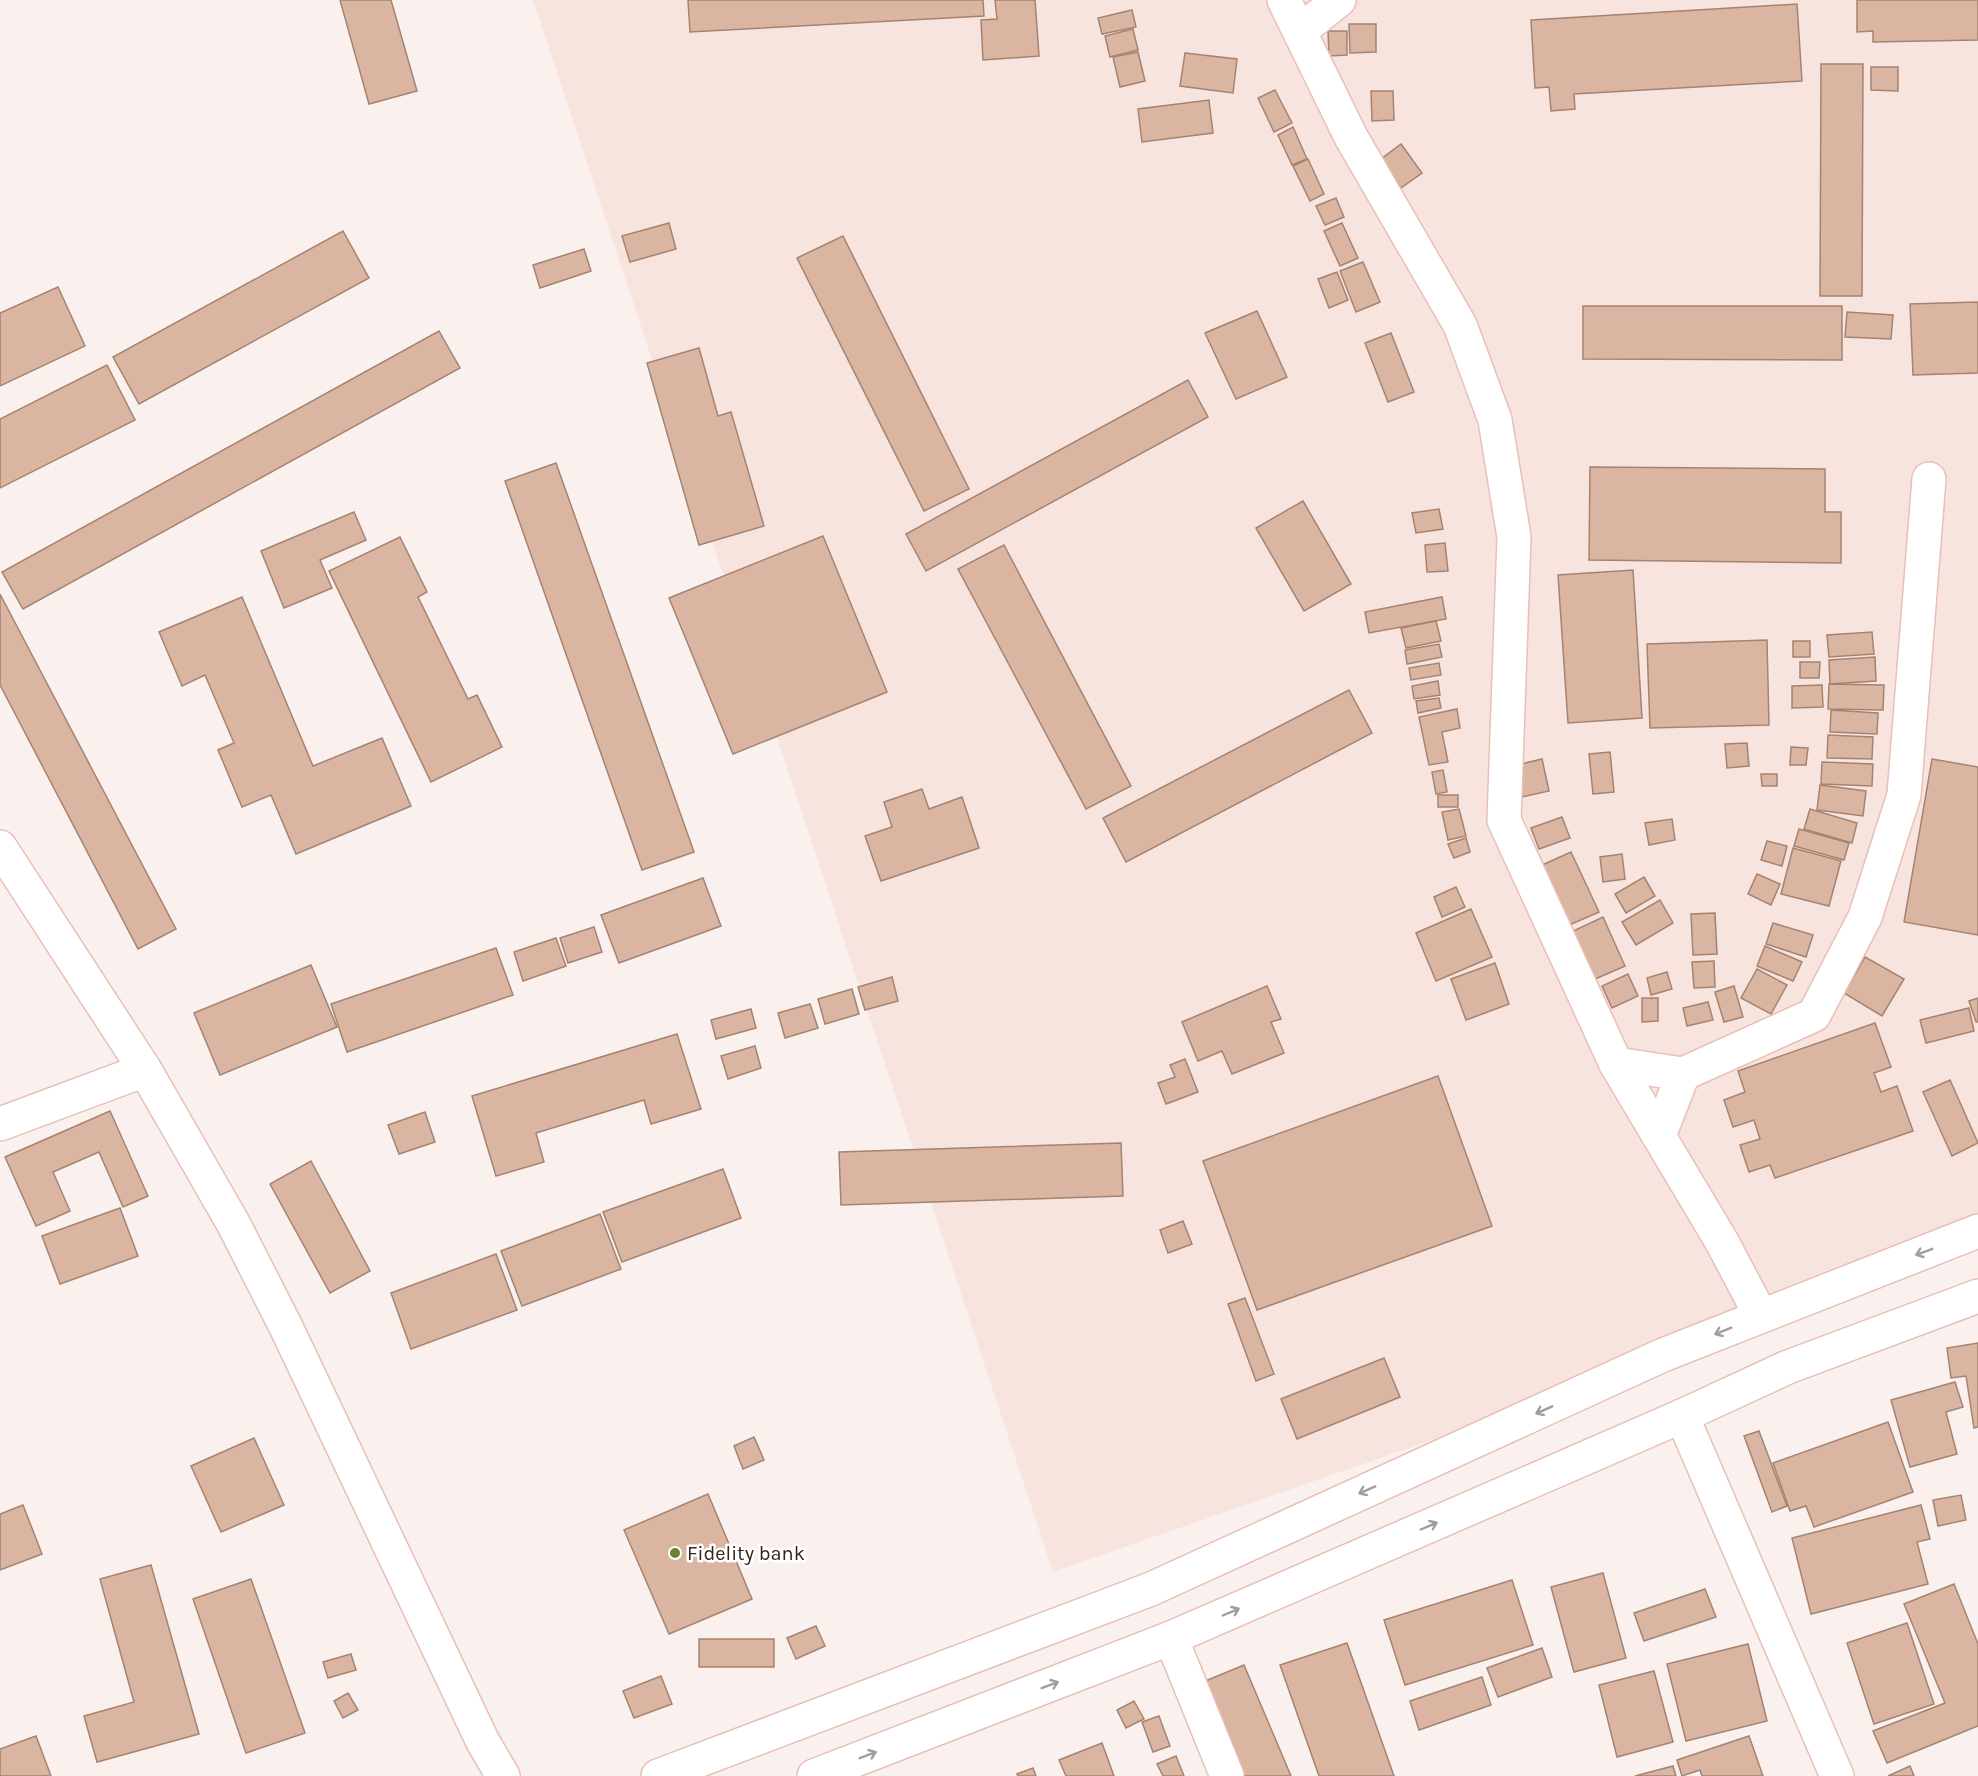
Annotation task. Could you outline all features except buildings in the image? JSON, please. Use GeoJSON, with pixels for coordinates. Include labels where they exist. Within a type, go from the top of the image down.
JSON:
{"type":"FeatureCollection","features":[{"type":"Feature","properties":{"kind":"street"},"geometry":{"type":"LineString","coordinates":[[1284,0],[1351,137],[1460,325],[1495,420],[1514,537],[1504,820],[1616,1064],[1722,1242],[1761,1316]]}},
{"type":"Feature","properties":{"kind":"street"},"geometry":{"type":"LineString","coordinates":[[1300,31],[1339,0]]}},
{"type":"Feature","properties":{"kind":"street"},"geometry":{"type":"LineString","coordinates":[[1616,1064],[1683,1074],[1814,1015],[1865,917],[1904,795],[1929,478]]}},
{"type":"Feature","properties":{"kind":"street"},"geometry":{"type":"LineString","coordinates":[[0,847],[145,1070],[233,1223],[286,1327],[483,1742],[503,1776]]}},
{"type":"Feature","properties":{"kind":"street"},"geometry":{"type":"LineString","coordinates":[[0,1124],[145,1070]]}},
{"type":"Feature","properties":{"kind":"street"},"geometry":{"type":"LineString","coordinates":[[1659,1136],[1683,1074]]}},
{"type":"Feature","properties":{"kind":"street"},"geometry":{"type":"LineString","coordinates":[[658,1776],[1151,1589],[1663,1355],[1978,1230]]}},
{"type":"Feature","properties":{"kind":"street"},"geometry":{"type":"LineString","coordinates":[[814,1776],[1171,1638],[1682,1416],[1788,1367],[1978,1296]]}},
{"type":"Feature","properties":{"kind":"street"},"geometry":{"type":"LineString","coordinates":[[1682,1416],[1837,1776]]}},
{"type":"Feature","properties":{"kind":"street"},"geometry":{"type":"LineString","coordinates":[[1171,1638],[1227,1776]]}},
{"type":"Feature","properties":{"kind":"street"},"geometry":{"type":"LineString","coordinates":[[483,1742],[487,1776]]}},
{"type":"Feature","properties":{"kind":"shaded area"},"geometry":{"type":"Polygon","coordinates":[[[533,0],[1978,0],[1978,1250],[1053,1572],[533,0]]]}},
{"type":"Feature","properties":{"kind":"place","name":"Fidelity bank"},"geometry":{"type":"Point","coordinates":[675,1553]}}]}
